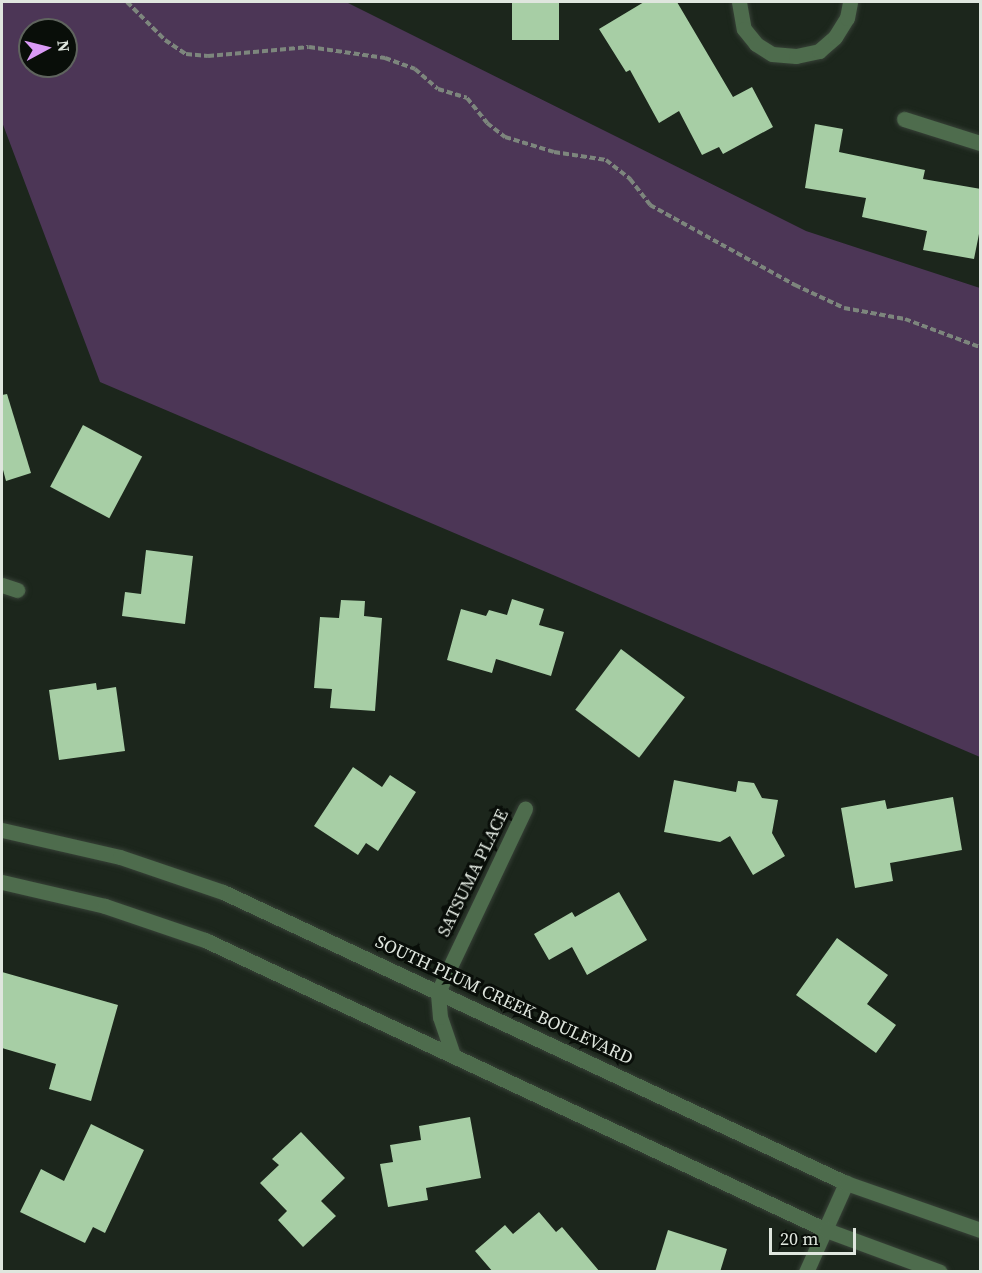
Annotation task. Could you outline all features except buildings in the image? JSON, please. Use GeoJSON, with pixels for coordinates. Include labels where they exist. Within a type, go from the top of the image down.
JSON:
{"type":"FeatureCollection","features":[{"type":"Feature","properties":{"kind":"street"},"geometry":{"type":"LineString","coordinates":[[739,2],[744,29],[756,44],[772,54],[796,56],[819,51],[835,37],[847,18],[850,2]]}},
{"type":"Feature","properties":{"kind":"street"},"geometry":{"type":"LineString","coordinates":[[904,119],[981,143]]}},
{"type":"Feature","properties":{"kind":"street"},"geometry":{"type":"LineString","coordinates":[[2,585],[17,590]]}},
{"type":"Feature","properties":{"kind":"street","name":"SATSUMA PLACE"},"geometry":{"type":"LineString","coordinates":[[438,992],[525,809]]}},
{"type":"Feature","properties":{"kind":"street","name":"SOUTH PLUM CREEK BOULEVARD"},"geometry":{"type":"LineString","coordinates":[[2,830],[120,857],[223,892],[846,1183],[981,1230]]}},
{"type":"Feature","properties":{"kind":"street"},"geometry":{"type":"LineString","coordinates":[[2,882],[105,906],[205,940],[826,1230],[940,1272]]}},
{"type":"Feature","properties":{"kind":"street"},"geometry":{"type":"LineString","coordinates":[[438,992],[440,1017],[453,1055]]}},
{"type":"Feature","properties":{"kind":"street"},"geometry":{"type":"LineString","coordinates":[[806,1272],[846,1183]]}},
{"type":"Feature","properties":{"kind":"path"},"geometry":{"type":"LineString","coordinates":[[127,2],[165,40],[186,54],[208,56],[309,47],[385,58],[416,69],[438,89],[467,98],[487,123],[505,137],[554,152],[606,160],[630,179],[650,205],[795,285],[844,308],[904,319],[981,347]]}},
{"type":"Feature","properties":{"kind":"shaded area"},"geometry":{"type":"Polygon","coordinates":[[[2,2],[346,2],[806,231],[980,288],[980,757],[100,382],[2,122],[2,2]]]}}]}
